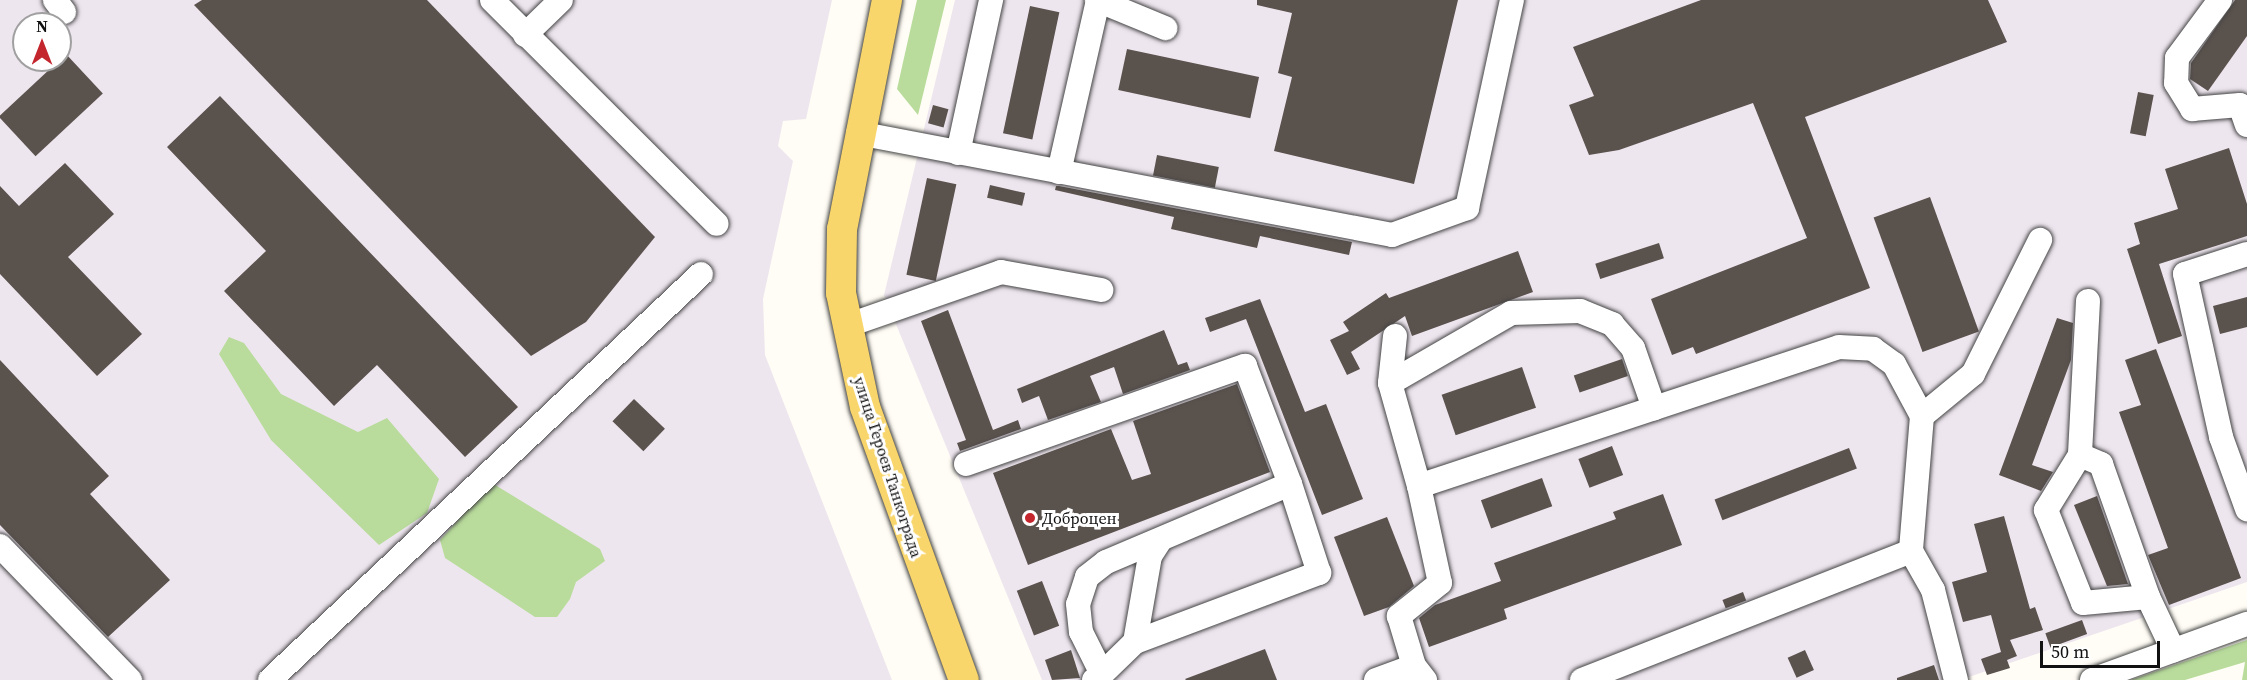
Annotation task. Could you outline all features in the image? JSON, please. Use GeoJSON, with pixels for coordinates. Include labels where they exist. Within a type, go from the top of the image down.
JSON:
{"type":"FeatureCollection","features":[{"type":"Feature","properties":{"kind":"main road","name":"улица Героев Танкограда"},"geometry":{"type":"LineString","coordinates":[[887,0],[858,133],[842,229],[841,293],[846,326],[865,407],[964,680]]}},
{"type":"Feature","properties":{"kind":"street"},"geometry":{"type":"LineString","coordinates":[[492,0],[717,224]]}},
{"type":"Feature","properties":{"kind":"street"},"geometry":{"type":"LineString","coordinates":[[525,35],[561,0]]}},
{"type":"Feature","properties":{"kind":"street"},"geometry":{"type":"LineString","coordinates":[[958,153],[991,0]]}},
{"type":"Feature","properties":{"kind":"street"},"geometry":{"type":"LineString","coordinates":[[1059,172],[1097,0],[1165,28]]}},
{"type":"Feature","properties":{"kind":"street"},"geometry":{"type":"LineString","coordinates":[[858,133],[1392,235],[1467,208],[1512,0]]}},
{"type":"Feature","properties":{"kind":"street"},"geometry":{"type":"LineString","coordinates":[[2220,0],[2177,58],[2176,84],[2192,109],[2245,109]]}},
{"type":"Feature","properties":{"kind":"street"},"geometry":{"type":"LineString","coordinates":[[1922,416],[1973,374],[2040,240]]}},
{"type":"Feature","properties":{"kind":"street"},"geometry":{"type":"LineString","coordinates":[[2247,254],[2185,274],[2221,437],[2247,509]]}},
{"type":"Feature","properties":{"kind":"street"},"geometry":{"type":"LineString","coordinates":[[846,326],[1001,272],[1101,290]]}},
{"type":"Feature","properties":{"kind":"street"},"geometry":{"type":"LineString","coordinates":[[270,680],[701,274]]}},
{"type":"Feature","properties":{"kind":"street"},"geometry":{"type":"LineString","coordinates":[[2088,301],[2080,455],[2046,510],[2083,603],[2148,597]]}},
{"type":"Feature","properties":{"kind":"street"},"geometry":{"type":"LineString","coordinates":[[1390,383],[1511,313],[1580,311],[1612,324],[1633,348],[1654,408]]}},
{"type":"Feature","properties":{"kind":"street"},"geometry":{"type":"LineString","coordinates":[[1376,680],[1420,673],[1399,616],[1440,583],[1419,486],[1390,383],[1395,336]]}},
{"type":"Feature","properties":{"kind":"street"},"geometry":{"type":"LineString","coordinates":[[1419,486],[1839,347],[1873,349],[1894,364],[1922,416],[1923,433],[1918,457],[1911,551],[1933,590],[1956,680]]}},
{"type":"Feature","properties":{"kind":"street"},"geometry":{"type":"LineString","coordinates":[[966,464],[1245,366],[1290,484],[1319,573],[1135,642],[1098,677],[1081,632],[1078,604],[1087,577],[1106,562],[1159,542],[1290,484]]}},
{"type":"Feature","properties":{"kind":"street"},"geometry":{"type":"LineString","coordinates":[[2080,455],[2101,464],[2148,597],[2173,650]]}},
{"type":"Feature","properties":{"kind":"street"},"geometry":{"type":"LineString","coordinates":[[1135,642],[1150,556],[1159,542]]}},
{"type":"Feature","properties":{"kind":"street"},"geometry":{"type":"LineString","coordinates":[[0,546],[130,680]]}},
{"type":"Feature","properties":{"kind":"street"},"geometry":{"type":"LineString","coordinates":[[1582,680],[1911,551]]}},
{"type":"Feature","properties":{"kind":"street"},"geometry":{"type":"LineString","coordinates":[[2092,680],[2247,624]]}},
{"type":"Feature","properties":{"kind":"shaded area"},"geometry":{"type":"Polygon","coordinates":[[[0,0],[832,0],[806,119],[783,121],[778,146],[793,161],[763,299],[765,355],[892,680],[0,680],[0,0]]]}},
{"type":"Feature","properties":{"kind":"shaded area"},"geometry":{"type":"Polygon","coordinates":[[[955,0],[2247,0],[2247,582],[1960,680],[1042,680],[884,295],[955,0]]]}},
{"type":"Feature","properties":{"kind":"green space"},"geometry":{"type":"Polygon","coordinates":[[[917,0],[946,0],[918,115],[897,89],[917,0]]]}},
{"type":"Feature","properties":{"kind":"green space"},"geometry":{"type":"Polygon","coordinates":[[[229,337],[244,343],[281,394],[358,432],[387,418],[439,479],[427,513],[379,545],[271,440],[219,354],[229,337]]]}},
{"type":"Feature","properties":{"kind":"green space"},"geometry":{"type":"Polygon","coordinates":[[[492,483],[600,549],[605,561],[576,582],[570,599],[557,617],[535,617],[445,558],[440,540],[492,483]]]}},
{"type":"Feature","properties":{"kind":"green space"},"geometry":{"type":"Polygon","coordinates":[[[2247,640],[2247,680],[2242,680],[2245,662],[2185,680],[2131,680],[2247,640]]]}},
{"type":"Feature","properties":{"kind":"building"},"geometry":{"type":"Polygon","coordinates":[[[202,0],[427,0],[655,237],[586,322],[531,356],[194,5],[202,0]]]}},
{"type":"Feature","properties":{"kind":"building"},"geometry":{"type":"Polygon","coordinates":[[[1257,0],[1458,0],[1414,184],[1274,151],[1292,77],[1278,73],[1292,13],[1257,5],[1257,0]]]}},
{"type":"Feature","properties":{"kind":"building"},"geometry":{"type":"Polygon","coordinates":[[[1701,0],[1988,0],[2007,42],[1805,117],[1870,288],[1696,354],[1693,347],[1672,355],[1651,299],[1807,238],[1753,103],[1619,150],[1589,155],[1569,105],[1594,96],[1573,47],[1701,0]]]}},
{"type":"Feature","properties":{"kind":"building"},"geometry":{"type":"Polygon","coordinates":[[[2235,0],[2247,0],[2247,36],[2208,91],[2190,79],[2191,63],[2235,0]]]}},
{"type":"Feature","properties":{"kind":"building"},"geometry":{"type":"Polygon","coordinates":[[[1030,6],[1059,12],[1032,139],[1003,133],[1030,6]]]}},
{"type":"Feature","properties":{"kind":"building"},"geometry":{"type":"Polygon","coordinates":[[[1127,49],[1259,77],[1250,118],[1118,90],[1127,49]]]}},
{"type":"Feature","properties":{"kind":"building"},"geometry":{"type":"Polygon","coordinates":[[[72,60],[103,93],[36,156],[0,118],[0,116],[47,72],[72,72],[72,60]]]}},
{"type":"Feature","properties":{"kind":"building"},"geometry":{"type":"Polygon","coordinates":[[[2138,92],[2154,95],[2146,136],[2130,133],[2138,92]]]}},
{"type":"Feature","properties":{"kind":"building"},"geometry":{"type":"Polygon","coordinates":[[[220,96],[518,407],[465,457],[377,365],[334,406],[224,291],[266,251],[167,147],[220,96]]]}},
{"type":"Feature","properties":{"kind":"building"},"geometry":{"type":"Polygon","coordinates":[[[933,105],[948,109],[944,127],[928,123],[933,105]]]}},
{"type":"Feature","properties":{"kind":"building"},"geometry":{"type":"Polygon","coordinates":[[[2229,148],[2247,204],[2247,236],[2159,264],[2182,336],[2158,344],[2127,249],[2140,244],[2134,223],[2178,209],[2165,169],[2229,148]]]}},
{"type":"Feature","properties":{"kind":"building"},"geometry":{"type":"Polygon","coordinates":[[[1157,155],[1219,167],[1215,188],[1153,176],[1157,155]]]}},
{"type":"Feature","properties":{"kind":"building"},"geometry":{"type":"Polygon","coordinates":[[[65,163],[114,214],[68,257],[142,334],[97,376],[0,274],[0,186],[19,206],[65,163]]]}},
{"type":"Feature","properties":{"kind":"building"},"geometry":{"type":"Polygon","coordinates":[[[927,178],[956,184],[936,281],[906,275],[927,178]]]}},
{"type":"Feature","properties":{"kind":"building"},"geometry":{"type":"Polygon","coordinates":[[[990,185],[1025,193],[1022,206],[987,198],[990,185]]]}},
{"type":"Feature","properties":{"kind":"building"},"geometry":{"type":"Polygon","coordinates":[[[1056,186],[1352,242],[1349,255],[1260,236],[1257,248],[1171,229],[1174,217],[1055,190],[1056,186]]]}},
{"type":"Feature","properties":{"kind":"building"},"geometry":{"type":"Polygon","coordinates":[[[1930,197],[1979,331],[1923,352],[1874,218],[1930,197]]]}},
{"type":"Feature","properties":{"kind":"building"},"geometry":{"type":"Polygon","coordinates":[[[1659,243],[1664,258],[1600,279],[1595,264],[1659,243]]]}},
{"type":"Feature","properties":{"kind":"building"},"geometry":{"type":"Polygon","coordinates":[[[1518,251],[1533,292],[1412,336],[1405,316],[1351,352],[1360,369],[1347,375],[1330,340],[1349,331],[1343,322],[1386,293],[1389,298],[1518,251]]]}},
{"type":"Feature","properties":{"kind":"building"},"geometry":{"type":"Polygon","coordinates":[[[2247,297],[2247,327],[2220,334],[2213,306],[2247,297]]]}},
{"type":"Feature","properties":{"kind":"building"},"geometry":{"type":"Polygon","coordinates":[[[1260,299],[1305,412],[1326,404],[1363,499],[1322,515],[1246,319],[1210,332],[1205,318],[1260,299]]]}},
{"type":"Feature","properties":{"kind":"building"},"geometry":{"type":"Polygon","coordinates":[[[948,310],[993,430],[1018,420],[1021,429],[960,451],[957,443],[966,440],[921,321],[948,310]]]}},
{"type":"Feature","properties":{"kind":"building"},"geometry":{"type":"Polygon","coordinates":[[[2057,318],[2073,323],[2071,360],[2032,465],[2053,472],[2041,491],[1999,475],[2057,318]]]}},
{"type":"Feature","properties":{"kind":"building"},"geometry":{"type":"Polygon","coordinates":[[[1164,330],[1178,365],[1187,362],[1190,370],[1123,394],[1114,367],[1090,376],[1101,402],[1048,420],[1039,396],[1022,403],[1017,389],[1164,330]]]}},
{"type":"Feature","properties":{"kind":"building"},"geometry":{"type":"Polygon","coordinates":[[[2156,349],[2241,578],[2169,605],[2148,555],[2168,548],[2119,412],[2141,405],[2125,360],[2156,349]]]}},
{"type":"Feature","properties":{"kind":"building"},"geometry":{"type":"Polygon","coordinates":[[[1622,359],[1628,376],[1580,393],[1574,376],[1622,359]]]}},
{"type":"Feature","properties":{"kind":"building"},"geometry":{"type":"Polygon","coordinates":[[[0,360],[109,476],[90,494],[170,580],[108,637],[0,525],[0,360]]]}},
{"type":"Feature","properties":{"kind":"building"},"geometry":{"type":"Polygon","coordinates":[[[1522,367],[1536,408],[1456,435],[1442,395],[1522,367]]]}},
{"type":"Feature","properties":{"kind":"building"},"geometry":{"type":"Polygon","coordinates":[[[1237,384],[1270,472],[1028,565],[993,473],[1111,429],[1132,480],[1151,474],[1133,421],[1237,384]]]}},
{"type":"Feature","properties":{"kind":"building"},"geometry":{"type":"Polygon","coordinates":[[[634,399],[665,429],[643,451],[612,421],[634,399]]]}},
{"type":"Feature","properties":{"kind":"building"},"geometry":{"type":"Polygon","coordinates":[[[1612,446],[1623,475],[1590,488],[1578,459],[1612,446]]]}},
{"type":"Feature","properties":{"kind":"building"},"geometry":{"type":"Polygon","coordinates":[[[1849,448],[1857,469],[1722,520],[1715,500],[1849,448]]]}},
{"type":"Feature","properties":{"kind":"building"},"geometry":{"type":"Polygon","coordinates":[[[1542,478],[1552,506],[1491,528],[1481,500],[1542,478]]]}},
{"type":"Feature","properties":{"kind":"building"},"geometry":{"type":"Polygon","coordinates":[[[1663,494],[1682,545],[1504,609],[1507,619],[1429,647],[1419,618],[1435,605],[1501,581],[1494,563],[1616,519],[1613,512],[1663,494]]]}},
{"type":"Feature","properties":{"kind":"building"},"geometry":{"type":"Polygon","coordinates":[[[2097,496],[2128,584],[2107,586],[2074,505],[2097,496]]]}},
{"type":"Feature","properties":{"kind":"building"},"geometry":{"type":"Polygon","coordinates":[[[2004,516],[2030,609],[2035,607],[2043,630],[2010,640],[2017,656],[2007,660],[2010,668],[1987,675],[1981,659],[2001,652],[1991,615],[1963,622],[1952,582],[1987,572],[1974,524],[2004,516]]]}},
{"type":"Feature","properties":{"kind":"building"},"geometry":{"type":"Polygon","coordinates":[[[1387,517],[1414,586],[1389,607],[1364,616],[1334,537],[1387,517]]]}},
{"type":"Feature","properties":{"kind":"building"},"geometry":{"type":"Polygon","coordinates":[[[1042,581],[1059,626],[1034,635],[1017,591],[1042,581]]]}},
{"type":"Feature","properties":{"kind":"building"},"geometry":{"type":"Polygon","coordinates":[[[1743,592],[1746,600],[1726,608],[1722,600],[1743,592]]]}},
{"type":"Feature","properties":{"kind":"building"},"geometry":{"type":"Polygon","coordinates":[[[2082,620],[2087,634],[2050,647],[2045,633],[2082,620]]]}},
{"type":"Feature","properties":{"kind":"building"},"geometry":{"type":"Polygon","coordinates":[[[1265,649],[1277,680],[1185,679],[1265,649]]]}},
{"type":"Feature","properties":{"kind":"building"},"geometry":{"type":"Polygon","coordinates":[[[1071,650],[1080,678],[1052,680],[1045,660],[1071,650]]]}},
{"type":"Feature","properties":{"kind":"building"},"geometry":{"type":"Polygon","coordinates":[[[1805,650],[1814,670],[1797,678],[1788,658],[1805,650]]]}},
{"type":"Feature","properties":{"kind":"building"},"geometry":{"type":"Polygon","coordinates":[[[1934,665],[1939,680],[1897,680],[1897,678],[1934,665]]]}},
{"type":"Feature","properties":{"kind":"place","name":"Доброцен"},"geometry":{"type":"Point","coordinates":[1030,518]}}]}
